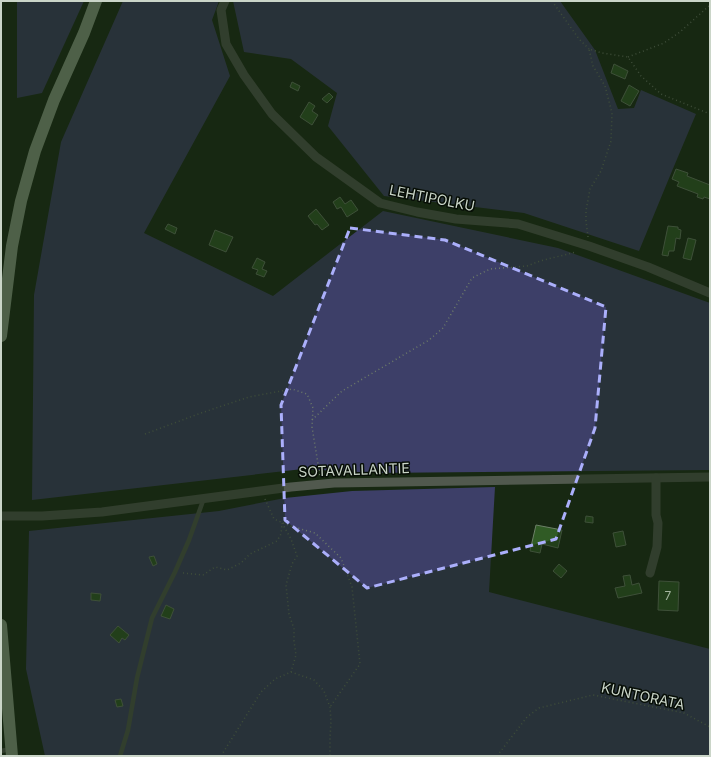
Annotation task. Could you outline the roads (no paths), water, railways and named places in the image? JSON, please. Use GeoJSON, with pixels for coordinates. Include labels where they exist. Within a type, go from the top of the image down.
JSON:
{"type":"FeatureCollection","features":[{"type":"Feature","properties":{"kind":"highway"},"geometry":{"type":"LineString","coordinates":[[1,336],[12,246],[23,194],[35,151],[54,100],[84,33],[96,1]]}},
{"type":"Feature","properties":{"kind":"highway"},"geometry":{"type":"LineString","coordinates":[[1,625],[8,752]]}},
{"type":"Feature","properties":{"kind":"street","name":"LEHTIPOLKU"},"geometry":{"type":"LineString","coordinates":[[225,1],[221,10],[226,44],[244,75],[272,114],[316,157],[380,203],[456,219],[518,224],[589,246],[648,267],[710,293]]}},
{"type":"Feature","properties":{"kind":"street","name":"SOTAVALLANTIE"},"geometry":{"type":"LineString","coordinates":[[1,516],[42,516],[102,512],[321,484],[710,477]]}},
{"type":"Feature","properties":{"kind":"street"},"geometry":{"type":"LineString","coordinates":[[650,573],[657,548],[658,523],[656,515],[656,478]]}},
{"type":"Feature","properties":{"kind":"lane"},"geometry":{"type":"LineString","coordinates":[[120,756],[128,730],[137,678],[152,618],[189,540],[204,498]]}}]}
